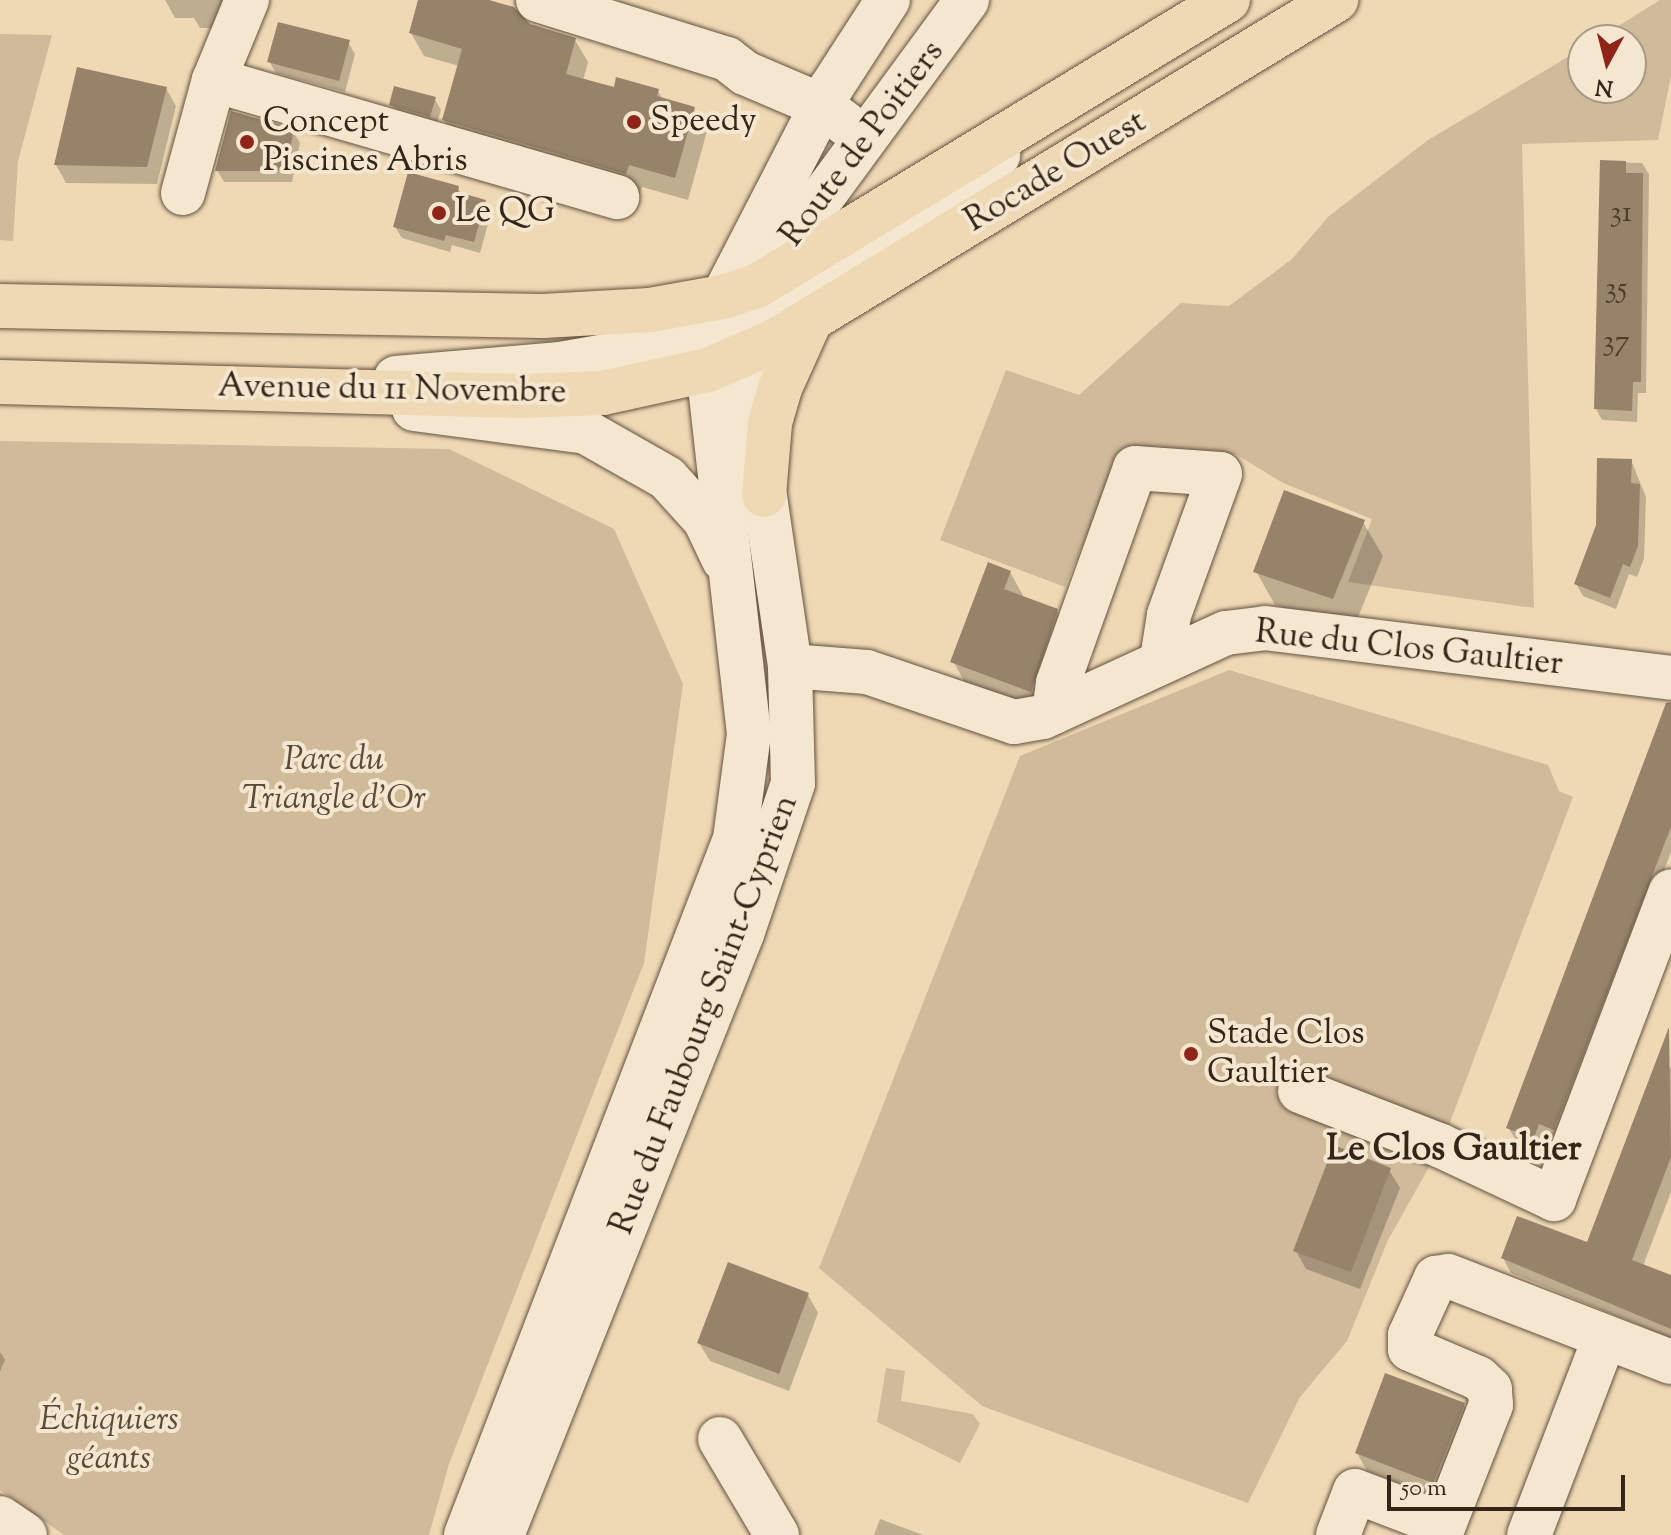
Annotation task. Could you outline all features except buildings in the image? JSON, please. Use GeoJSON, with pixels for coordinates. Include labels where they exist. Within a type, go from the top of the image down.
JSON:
{"type":"FeatureCollection","features":[{"type":"Feature","properties":{"kind":"main road","name":"Rocade Ouest"},"geometry":{"type":"LineString","coordinates":[[748,328],[1078,92],[1228,0]]}},
{"type":"Feature","properties":{"kind":"main road","name":"Rocade Ouest"},"geometry":{"type":"LineString","coordinates":[[748,328],[1336,0]]}},
{"type":"Feature","properties":{"kind":"main road"},"geometry":{"type":"LineString","coordinates":[[0,306],[543,316],[650,310],[748,328],[776,400],[764,495]]}},
{"type":"Feature","properties":{"kind":"main road","name":"Avenue du 11 Novembre"},"geometry":{"type":"LineString","coordinates":[[0,382],[282,391],[603,393],[748,328]]}},
{"type":"Feature","properties":{"kind":"street"},"geometry":{"type":"LineString","coordinates":[[183,193],[214,80],[247,0]]}},
{"type":"Feature","properties":{"kind":"street"},"geometry":{"type":"LineString","coordinates":[[538,0],[727,59],[745,73],[822,106],[867,140]]}},
{"type":"Feature","properties":{"kind":"street","name":"Route de Poitiers"},"geometry":{"type":"LineString","coordinates":[[748,328],[822,106],[888,0]]}},
{"type":"Feature","properties":{"kind":"street","name":"Route de Poitiers"},"geometry":{"type":"LineString","coordinates":[[748,328],[867,140],[967,0]]}},
{"type":"Feature","properties":{"kind":"street"},"geometry":{"type":"LineString","coordinates":[[214,80],[617,197]]}},
{"type":"Feature","properties":{"kind":"street","name":"Rue du Faubourg Saint-Cyprien"},"geometry":{"type":"LineString","coordinates":[[502,1535],[735,952],[787,813],[793,783],[790,666],[764,495],[748,328]]}},
{"type":"Feature","properties":{"kind":"street","name":"Rue du Faubourg Saint-Cyprien"},"geometry":{"type":"LineString","coordinates":[[466,1535],[735,839],[747,773],[747,711],[728,569],[748,328]]}},
{"type":"Feature","properties":{"kind":"street"},"geometry":{"type":"LineString","coordinates":[[282,391],[586,432],[667,478],[705,520],[728,569]]}},
{"type":"Feature","properties":{"kind":"street"},"geometry":{"type":"LineString","coordinates":[[1054,712],[1058,683],[1135,468],[1220,474],[1169,615],[1162,659]]}},
{"type":"Feature","properties":{"kind":"street","name":"Rue du Clos Gaultier"},"geometry":{"type":"LineString","coordinates":[[790,666],[867,672],[1014,722],[1054,712],[1162,659],[1226,633],[1265,628],[1671,678]]}},
{"type":"Feature","properties":{"kind":"street"},"geometry":{"type":"LineString","coordinates":[[735,952],[720,935],[723,911],[750,832],[756,788],[747,773]]}},
{"type":"Feature","properties":{"kind":"street"},"geometry":{"type":"LineString","coordinates":[[1300,1091],[1441,1146],[1509,1183],[1554,1199],[1671,891]]}},
{"type":"Feature","properties":{"kind":"street"},"geometry":{"type":"LineString","coordinates":[[1338,1535],[1355,1491],[1442,1530],[1491,1405],[1490,1389],[1478,1378],[1410,1349],[1427,1288],[1436,1278],[1448,1276],[1671,1362]]}},
{"type":"Feature","properties":{"kind":"street"},"geometry":{"type":"LineString","coordinates":[[1529,1535],[1605,1337]]}},
{"type":"Feature","properties":{"kind":"street"},"geometry":{"type":"LineString","coordinates":[[720,1439],[777,1535]]}},
{"type":"Feature","properties":{"kind":"street"},"geometry":{"type":"LineString","coordinates":[[0,1518],[25,1535]]}},
{"type":"Feature","properties":{"kind":"green space"},"geometry":{"type":"Polygon","coordinates":[[[1660,0],[1671,0],[1671,76],[1658,140],[1522,144],[1534,608],[1348,582],[1372,519],[1283,483],[1237,455],[1123,448],[1065,587],[940,540],[1006,370],[1079,395],[1181,303],[1229,306],[1292,259],[1329,216],[1428,140],[1567,57],[1567,104],[1647,104],[1647,24],[1622,24],[1660,0]]]}},
{"type":"Feature","properties":{"kind":"green space"},"geometry":{"type":"Polygon","coordinates":[[[0,34],[52,35],[18,161],[13,241],[0,240],[0,34]]]}},
{"type":"Feature","properties":{"kind":"green space","name":"Parc du Triangle d'Or"},"geometry":{"type":"Polygon","coordinates":[[[0,441],[449,449],[614,529],[683,684],[644,963],[449,1464],[429,1535],[64,1535],[0,1490],[0,441]]]}},
{"type":"Feature","properties":{"kind":"green space","name":"Stade Clos Gaultier"},"geometry":{"type":"Polygon","coordinates":[[[1229,670],[1548,765],[1559,791],[1573,797],[1441,1146],[1388,1240],[1347,1341],[1300,1397],[1248,1503],[982,1406],[819,1268],[1020,756],[1229,670]]]}},
{"type":"Feature","properties":{"kind":"green space"},"geometry":{"type":"Polygon","coordinates":[[[886,1368],[905,1371],[901,1401],[973,1414],[980,1424],[960,1463],[877,1422],[886,1368]]]}},
{"type":"Feature","properties":{"kind":"place","name":"Speedy"},"geometry":{"type":"Point","coordinates":[634,122]}},
{"type":"Feature","properties":{"kind":"place","name":"Concept Piscines Abris"},"geometry":{"type":"Point","coordinates":[247,142]}},
{"type":"Feature","properties":{"kind":"place","name":"Le QG"},"geometry":{"type":"Point","coordinates":[439,213]}},
{"type":"Feature","properties":{"kind":"place","name":"Stade Clos Gaultier"},"geometry":{"type":"Point","coordinates":[1191,1054]}},
{"type":"Feature","properties":{"kind":"district","name":"Le Clos Gaultier"},"geometry":{"type":"Point","coordinates":[1454,1151]}},
{"type":"Feature","properties":{"kind":"park label","name":"Échiquiers géants"},"geometry":{"type":"Point","coordinates":[109,1440]}}]}
